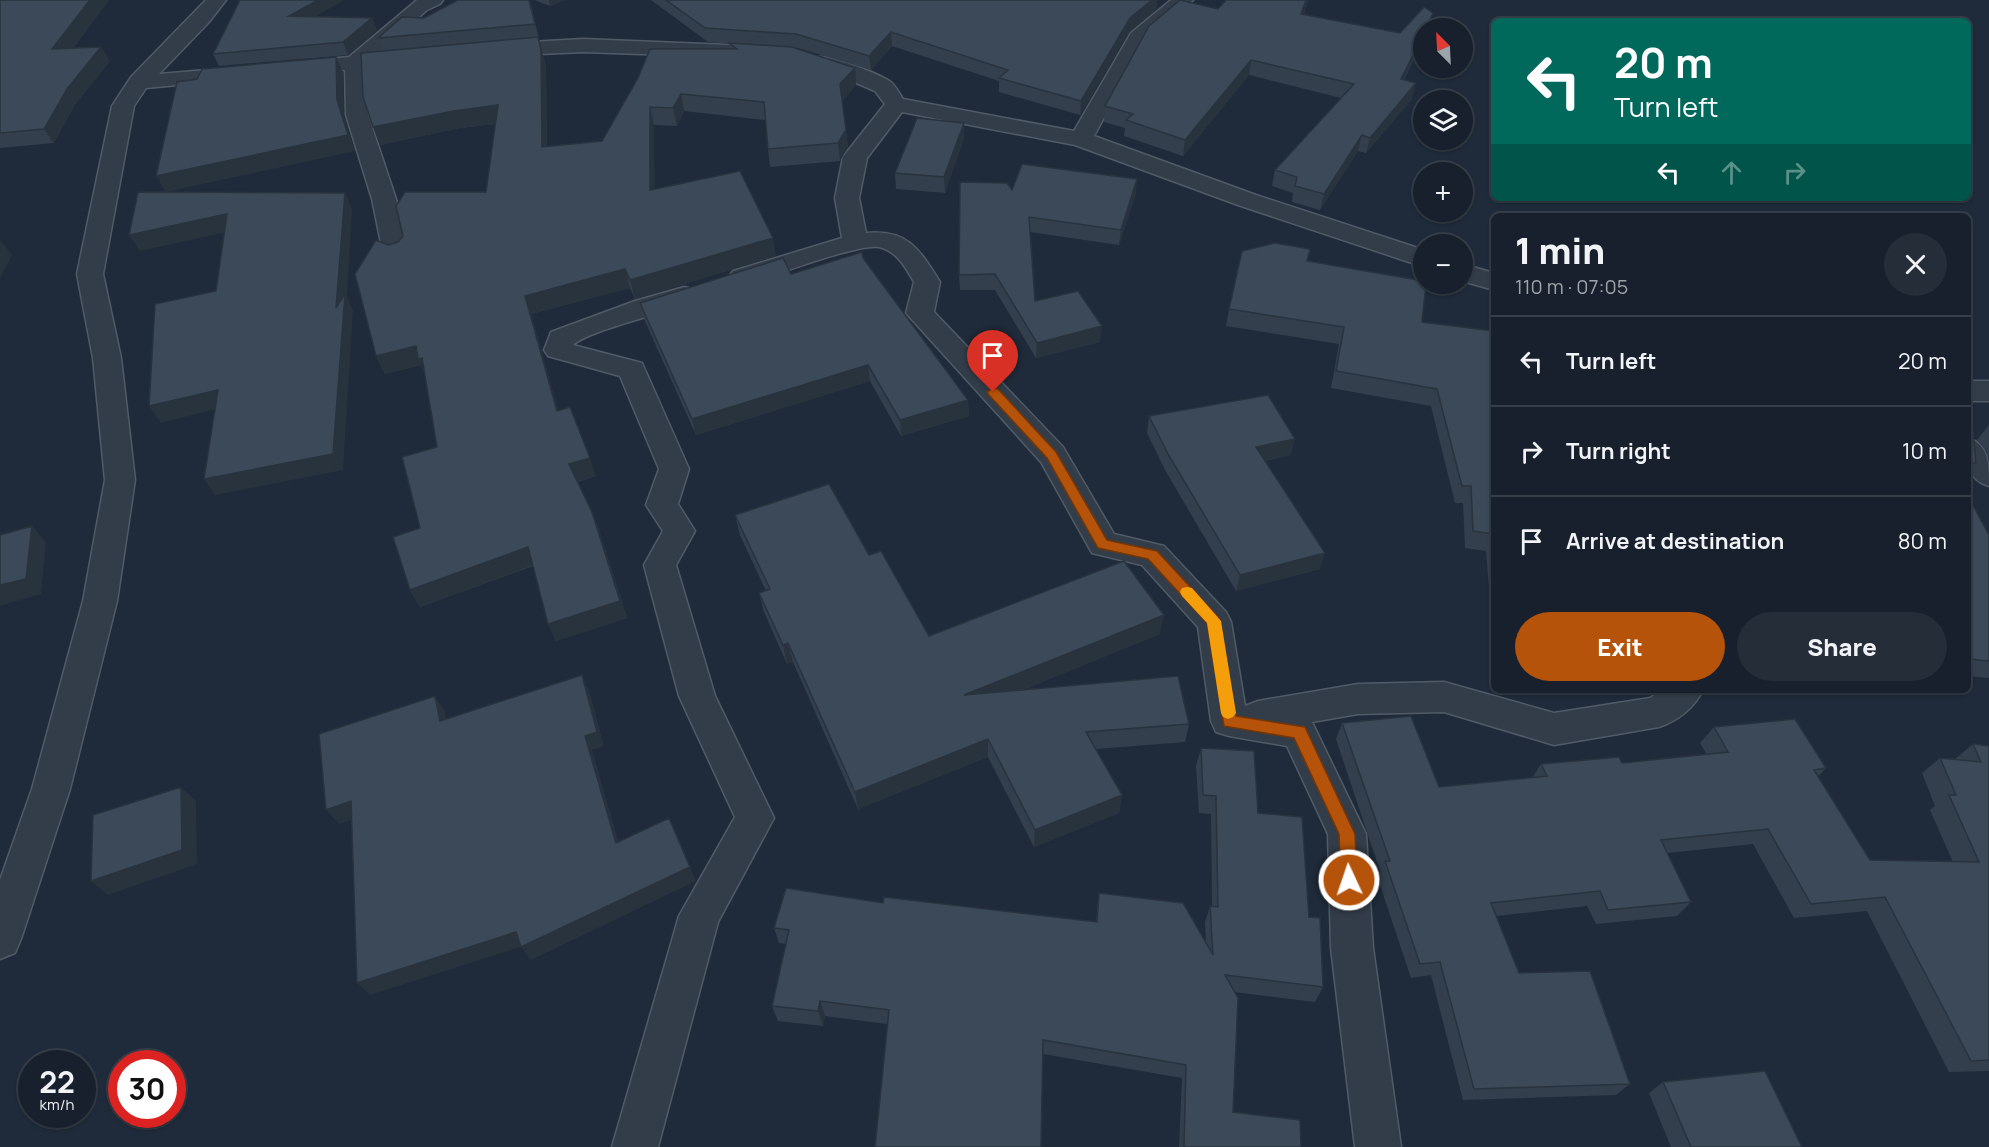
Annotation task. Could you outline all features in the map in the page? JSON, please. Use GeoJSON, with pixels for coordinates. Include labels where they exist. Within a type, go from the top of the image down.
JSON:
{"type":"FeatureCollection","features":[{"type":"Feature","properties":{"kind":"street"},"geometry":{"type":"LineString","coordinates":[[0,939],[51,789],[83,668],[100,602],[120,480],[107,358],[90,274],[123,106],[139,82],[202,18],[216,0]]}},
{"type":"Feature","properties":{"kind":"street"},"geometry":{"type":"LineString","coordinates":[[355,63],[420,6],[433,0]]}},
{"type":"Feature","properties":{"kind":"street"},"geometry":{"type":"LineString","coordinates":[[1081,139],[1138,37],[1183,0]]}},
{"type":"Feature","properties":{"kind":"street"},"geometry":{"type":"LineString","coordinates":[[479,52],[535,46],[619,45],[749,53]]}},
{"type":"Feature","properties":{"kind":"street"},"geometry":{"type":"LineString","coordinates":[[797,56],[855,74],[883,86],[896,104],[1081,139],[1247,200],[1413,255]]}},
{"type":"Feature","properties":{"kind":"street"},"geometry":{"type":"LineString","coordinates":[[310,67],[423,58]]}},
{"type":"Feature","properties":{"kind":"street"},"geometry":{"type":"LineString","coordinates":[[355,63],[357,115],[384,199],[396,253]]}},
{"type":"Feature","properties":{"kind":"street"},"geometry":{"type":"LineString","coordinates":[[139,82],[264,70]]}},
{"type":"Feature","properties":{"kind":"street"},"geometry":{"type":"LineString","coordinates":[[855,242],[847,198],[855,157],[896,104]]}},
{"type":"Feature","properties":{"kind":"street"},"geometry":{"type":"LineString","coordinates":[[635,1147],[699,916],[755,818],[697,696],[660,565],[679,531],[662,505],[674,469],[632,370],[558,350],[561,338],[644,307],[855,242],[884,239],[910,254],[927,282],[920,313],[1052,455],[1103,544],[1152,555],[1214,621],[1229,721]]}},
{"type":"Feature","properties":{"kind":"street"},"geometry":{"type":"LineString","coordinates":[[1473,275],[1491,281]]}},
{"type":"Feature","properties":{"kind":"street"},"geometry":{"type":"LineString","coordinates":[[1971,391],[1989,391]]}},
{"type":"Feature","properties":{"kind":"street"},"geometry":{"type":"LineString","coordinates":[[1971,453],[1989,474]]}},
{"type":"Feature","properties":{"kind":"street"},"geometry":{"type":"LineString","coordinates":[[1229,721],[1358,699],[1444,697],[1554,729],[1659,712],[1683,693]]}},
{"type":"Feature","properties":{"kind":"street"},"geometry":{"type":"LineString","coordinates":[[1229,721],[1299,732],[1347,834],[1352,948],[1378,1147]]}},
{"type":"Feature","properties":{"kind":"building"},"geometry":{"type":"Polygon","coordinates":[[[0,0],[90,0],[52,49],[101,47],[67,89],[44,129],[0,133],[0,0]]]}},
{"type":"Feature","properties":{"kind":"building"},"geometry":{"type":"Polygon","coordinates":[[[240,0],[318,0],[289,16],[372,18],[343,42],[213,54],[240,0]]]}},
{"type":"Feature","properties":{"kind":"building"},"geometry":{"type":"Polygon","coordinates":[[[458,0],[529,0],[535,24],[378,38],[402,17],[424,18],[458,0]]]}},
{"type":"Feature","properties":{"kind":"building"},"geometry":{"type":"Polygon","coordinates":[[[666,0],[1152,0],[1130,18],[1081,101],[999,78],[1008,70],[891,32],[869,56],[796,34],[705,28],[666,0]]]}},
{"type":"Feature","properties":{"kind":"building"},"geometry":{"type":"Polygon","coordinates":[[[1180,0],[1218,9],[1226,0],[1306,0],[1301,14],[1400,33],[1413,19],[1413,55],[1401,79],[1416,83],[1370,138],[1362,135],[1324,194],[1295,186],[1297,177],[1275,170],[1354,84],[1251,60],[1185,140],[1126,120],[1133,114],[1105,106],[1149,26],[1180,0]]]}},
{"type":"Feature","properties":{"kind":"building"},"geometry":{"type":"Polygon","coordinates":[[[1424,7],[1433,13],[1431,18],[1414,18],[1424,7]]]}},
{"type":"Feature","properties":{"kind":"building"},"geometry":{"type":"Polygon","coordinates":[[[538,37],[541,50],[542,147],[602,141],[638,78],[650,49],[737,49],[729,43],[792,47],[855,68],[840,84],[846,130],[838,143],[768,149],[764,102],[681,94],[673,108],[650,107],[650,190],[740,171],[773,238],[630,280],[625,269],[525,296],[557,411],[570,407],[590,458],[569,464],[592,512],[620,601],[548,624],[528,547],[410,590],[393,537],[420,528],[402,457],[437,447],[422,358],[418,359],[416,346],[376,356],[355,274],[376,240],[388,245],[398,242],[403,236],[396,206],[405,192],[486,192],[498,105],[373,127],[363,97],[361,53],[538,37]]]}},
{"type":"Feature","properties":{"kind":"building"},"geometry":{"type":"Polygon","coordinates":[[[336,57],[337,100],[348,135],[156,176],[177,82],[197,79],[202,69],[336,57]]]}},
{"type":"Feature","properties":{"kind":"building"},"geometry":{"type":"Polygon","coordinates":[[[917,118],[964,123],[944,177],[895,173],[917,118]]]}},
{"type":"Feature","properties":{"kind":"building"},"geometry":{"type":"Polygon","coordinates":[[[1022,164],[1137,179],[1121,230],[1029,217],[1035,301],[1078,291],[1102,326],[1037,343],[995,274],[959,275],[960,182],[1007,183],[1012,190],[1022,164]]]}},
{"type":"Feature","properties":{"kind":"building"},"geometry":{"type":"Polygon","coordinates":[[[138,192],[345,193],[336,308],[345,294],[333,454],[204,479],[218,390],[149,406],[155,304],[216,291],[227,214],[129,235],[138,192]]]}},
{"type":"Feature","properties":{"kind":"building"},"geometry":{"type":"Polygon","coordinates":[[[1275,243],[1310,249],[1307,261],[1413,279],[1413,294],[1425,294],[1422,322],[1491,331],[1491,534],[1473,531],[1471,486],[1462,486],[1437,389],[1336,371],[1344,327],[1229,309],[1242,251],[1275,243]]]}},
{"type":"Feature","properties":{"kind":"building"},"geometry":{"type":"Polygon","coordinates":[[[862,252],[863,258],[968,400],[900,420],[868,365],[692,419],[640,303],[783,258],[791,274],[862,252]]]}},
{"type":"Feature","properties":{"kind":"building"},"geometry":{"type":"Polygon","coordinates":[[[1268,395],[1295,439],[1256,447],[1325,553],[1240,575],[1168,454],[1149,416],[1268,395]]]}},
{"type":"Feature","properties":{"kind":"building"},"geometry":{"type":"Polygon","coordinates":[[[1971,432],[1973,432],[1976,463],[1971,463],[1971,432]]]}},
{"type":"Feature","properties":{"kind":"building"},"geometry":{"type":"Polygon","coordinates":[[[829,484],[869,555],[881,551],[929,636],[1124,561],[1164,615],[964,695],[1178,676],[1189,724],[1086,732],[1122,795],[1035,830],[988,739],[855,792],[788,643],[783,645],[759,593],[770,589],[735,515],[829,484]]]}},
{"type":"Feature","properties":{"kind":"building"},"geometry":{"type":"Polygon","coordinates":[[[1971,502],[1989,535],[1989,661],[1971,659],[1971,502]]]}},
{"type":"Feature","properties":{"kind":"building"},"geometry":{"type":"Polygon","coordinates":[[[32,526],[26,579],[0,585],[0,535],[32,526]]]}},
{"type":"Feature","properties":{"kind":"building"},"geometry":{"type":"Polygon","coordinates":[[[582,675],[597,732],[585,736],[616,843],[669,818],[690,867],[521,947],[516,932],[357,983],[351,801],[326,810],[319,734],[435,696],[440,721],[582,675]]]}},
{"type":"Feature","properties":{"kind":"building"},"geometry":{"type":"Polygon","coordinates":[[[1411,716],[1439,787],[1547,776],[1541,764],[1619,757],[1622,763],[1728,752],[1714,727],[1795,719],[1826,768],[1814,770],[1870,860],[1979,862],[1949,795],[1956,795],[1940,758],[1981,762],[1973,744],[1989,746],[1989,1060],[1971,1061],[1885,897],[1811,904],[1768,829],[1661,840],[1691,902],[1608,910],[1600,891],[1491,903],[1519,973],[1590,971],[1630,1084],[1474,1089],[1440,962],[1420,964],[1385,861],[1390,861],[1342,723],[1411,716]]]}},
{"type":"Feature","properties":{"kind":"building"},"geometry":{"type":"Polygon","coordinates":[[[1201,748],[1254,751],[1258,813],[1302,817],[1309,917],[1320,918],[1323,987],[1225,975],[1238,998],[1233,1112],[1300,1120],[1301,1147],[1184,1147],[1186,1065],[1043,1040],[1041,1147],[875,1147],[889,1010],[820,1001],[818,1011],[772,1006],[789,930],[774,928],[786,888],[883,903],[884,897],[1097,922],[1099,893],[1183,903],[1213,955],[1210,906],[1218,907],[1216,796],[1203,795],[1201,748]]]}},
{"type":"Feature","properties":{"kind":"building"},"geometry":{"type":"Polygon","coordinates":[[[181,787],[182,850],[91,881],[93,815],[181,787]]]}},
{"type":"Feature","properties":{"kind":"building"},"geometry":{"type":"Polygon","coordinates":[[[1765,1071],[1802,1147],[1691,1147],[1663,1082],[1765,1071]]]}},
{"type":"Feature","properties":{"kind":"slow traffic"},"geometry":{"type":"LineString","coordinates":[[1187,592],[1214,621],[1228,713]]}},
{"type":"Feature","properties":{"kind":"route"},"geometry":{"type":"LineString","coordinates":[[993,392],[1052,455],[1103,544],[1152,555],[1214,621],[1229,721],[1299,732],[1347,834],[1349,880]]}}]}
